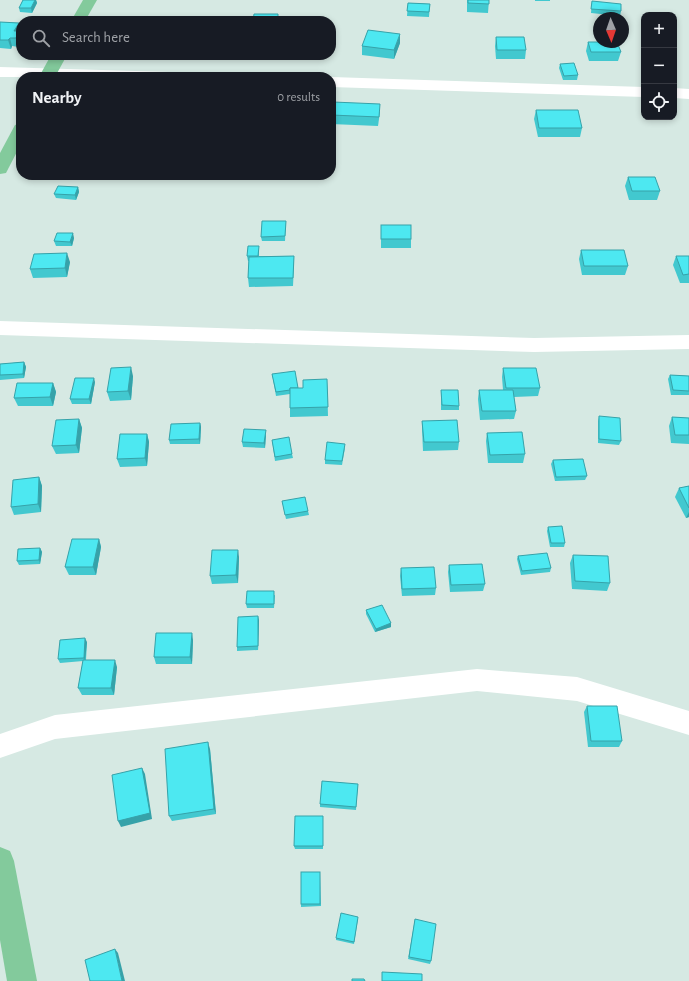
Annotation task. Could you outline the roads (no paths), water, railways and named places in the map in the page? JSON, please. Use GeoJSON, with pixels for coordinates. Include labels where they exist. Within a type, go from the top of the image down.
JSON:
{"type":"FeatureCollection","features":[{"type":"Feature","properties":{"kind":"main road"},"geometry":{"type":"LineString","coordinates":[[81,16],[90,0]]}},
{"type":"Feature","properties":{"kind":"main road"},"geometry":{"type":"LineString","coordinates":[[50,72],[56,60]]}},
{"type":"Feature","properties":{"kind":"main road"},"geometry":{"type":"LineString","coordinates":[[0,168],[16,138]]}},
{"type":"Feature","properties":{"kind":"main road"},"geometry":{"type":"LineString","coordinates":[[0,861],[22,981]]}},
{"type":"Feature","properties":{"kind":"street"},"geometry":{"type":"LineString","coordinates":[[0,72],[16,73]]}},
{"type":"Feature","properties":{"kind":"street"},"geometry":{"type":"LineString","coordinates":[[336,82],[641,92]]}},
{"type":"Feature","properties":{"kind":"street"},"geometry":{"type":"LineString","coordinates":[[677,93],[689,94]]}},
{"type":"Feature","properties":{"kind":"street"},"geometry":{"type":"LineString","coordinates":[[0,328],[534,345],[689,342]]}},
{"type":"Feature","properties":{"kind":"street"},"geometry":{"type":"LineString","coordinates":[[0,746],[55,727],[477,680],[577,689],[689,723]]}}]}
